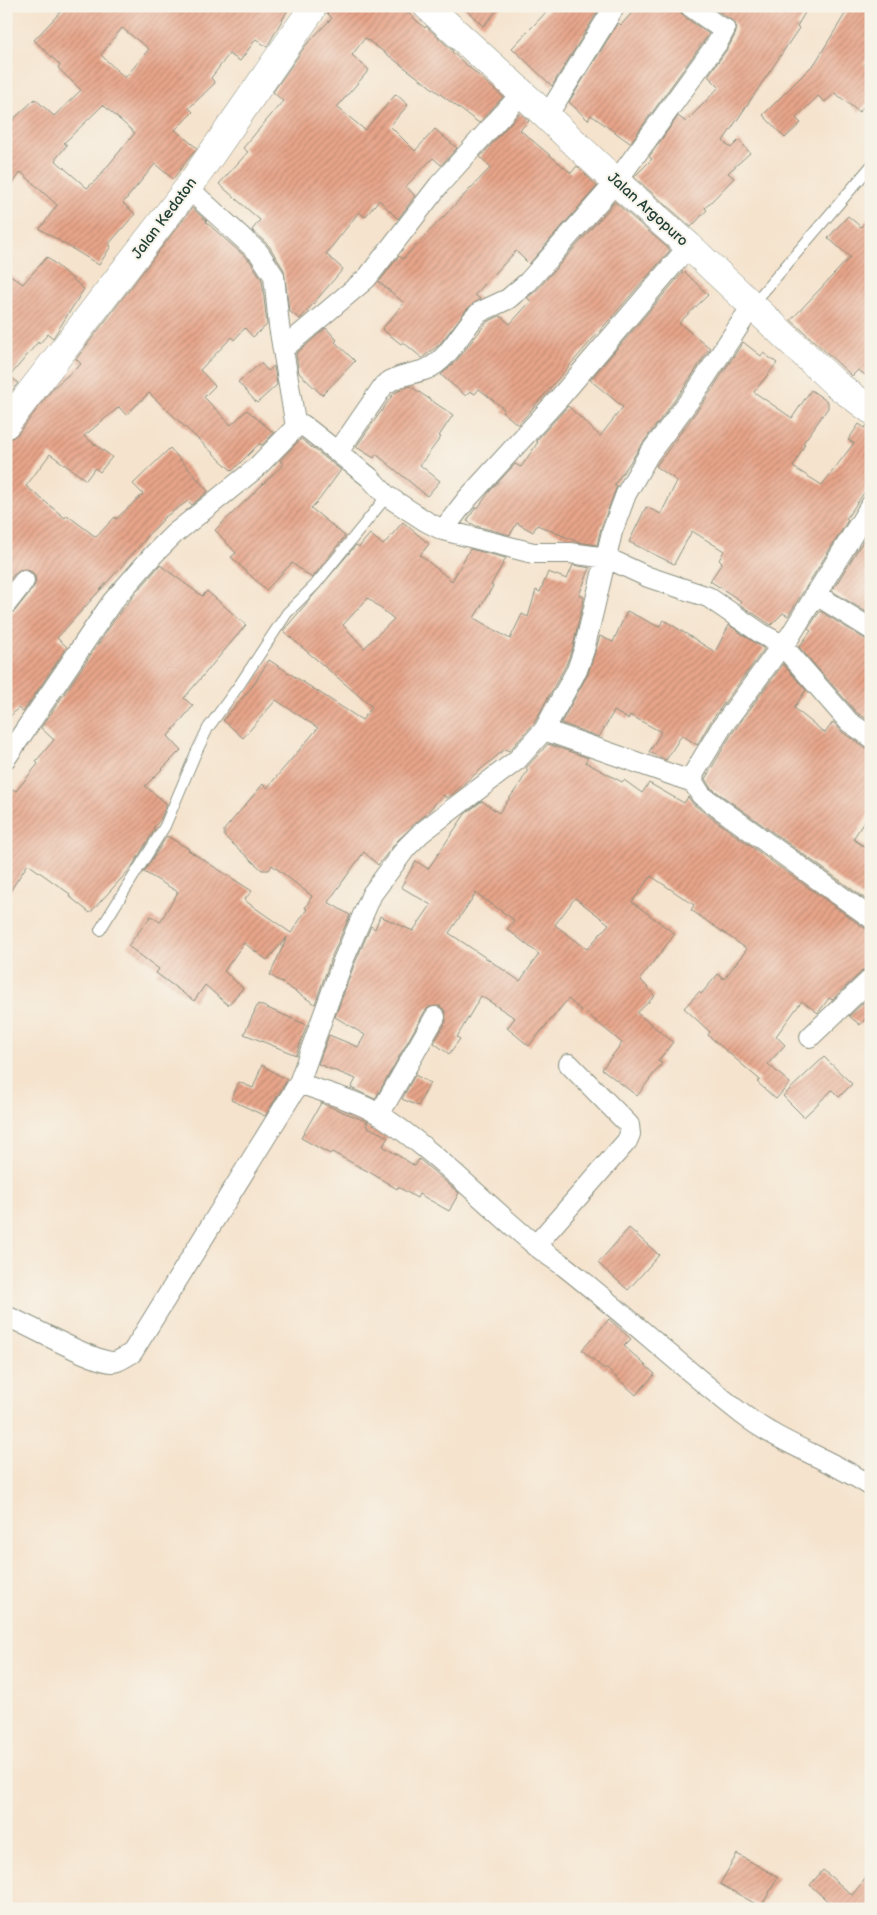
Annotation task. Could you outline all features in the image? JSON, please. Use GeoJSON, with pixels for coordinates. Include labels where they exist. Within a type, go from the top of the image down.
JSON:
{"type":"FeatureCollection","features":[{"type":"Feature","properties":{"kind":"street","name":"Jalan Argopuro"},"geometry":{"type":"LineString","coordinates":[[427,6],[616,182],[689,246],[836,384],[871,410]]}},
{"type":"Feature","properties":{"kind":"street"},"geometry":{"type":"LineString","coordinates":[[547,116],[615,6]]}},
{"type":"Feature","properties":{"kind":"street"},"geometry":{"type":"LineString","coordinates":[[338,452],[384,385],[394,378],[428,369],[440,360],[480,312],[508,299],[528,282],[616,182],[718,42],[725,29],[690,6]]}},
{"type":"Feature","properties":{"kind":"street","name":"Jalan Kedaton"},"geometry":{"type":"LineString","coordinates":[[6,424],[188,188],[308,8]]}},
{"type":"Feature","properties":{"kind":"street"},"geometry":{"type":"LineString","coordinates":[[283,349],[367,278],[440,185],[522,93]]}},
{"type":"Feature","properties":{"kind":"street"},"geometry":{"type":"LineString","coordinates":[[188,188],[259,253],[274,276],[283,349],[296,427]]}},
{"type":"Feature","properties":{"kind":"street"},"geometry":{"type":"LineString","coordinates":[[443,530],[472,494],[561,396],[689,246]]}},
{"type":"Feature","properties":{"kind":"street"},"geometry":{"type":"LineString","coordinates":[[6,1316],[107,1362],[117,1362],[132,1353],[299,1083],[372,894],[406,848],[421,833],[517,760],[544,730],[577,670],[594,614],[612,532],[626,494],[648,454],[695,393],[752,306]]}},
{"type":"Feature","properties":{"kind":"street"},"geometry":{"type":"LineString","coordinates":[[6,758],[112,602],[143,566],[174,534],[254,469],[296,427],[303,425],[369,477],[387,496],[426,522],[443,530],[533,553],[570,553],[607,558],[648,577],[708,597],[762,634],[782,644],[849,722],[871,737]]}},
{"type":"Feature","properties":{"kind":"street"},"geometry":{"type":"LineString","coordinates":[[692,782],[694,773],[721,728],[782,644],[790,636],[871,505]]}},
{"type":"Feature","properties":{"kind":"street"},"geometry":{"type":"LineString","coordinates":[[6,604],[24,581]]}},
{"type":"Feature","properties":{"kind":"street"},"geometry":{"type":"LineString","coordinates":[[815,594],[871,628]]}},
{"type":"Feature","properties":{"kind":"street"},"geometry":{"type":"LineString","coordinates":[[544,730],[692,782],[701,795],[871,918]]}},
{"type":"Feature","properties":{"kind":"street"},"geometry":{"type":"LineString","coordinates":[[810,1037],[871,980]]}},
{"type":"Feature","properties":{"kind":"street"},"geometry":{"type":"LineString","coordinates":[[379,1115],[435,1017]]}},
{"type":"Feature","properties":{"kind":"street"},"geometry":{"type":"LineString","coordinates":[[535,1246],[627,1142],[630,1134],[629,1125],[569,1064]]}},
{"type":"Feature","properties":{"kind":"street"},"geometry":{"type":"LineString","coordinates":[[299,1083],[342,1098],[379,1115],[422,1146],[535,1246],[564,1266],[675,1360],[744,1415],[771,1434],[850,1473],[871,1486]]}},
{"type":"Feature","properties":{"kind":"lane"},"geometry":{"type":"LineString","coordinates":[[752,306],[871,166]]}},
{"type":"Feature","properties":{"kind":"lane"},"geometry":{"type":"LineString","coordinates":[[100,930],[165,826],[208,728],[287,613],[315,585],[387,496]]}},
{"type":"Feature","properties":{"kind":"building"},"geometry":{"type":"Polygon","coordinates":[[[66,6],[290,6],[267,47],[256,39],[240,61],[229,54],[211,78],[215,83],[189,108],[193,112],[175,130],[197,148],[173,179],[155,164],[123,203],[135,214],[108,245],[111,246],[99,265],[40,229],[57,205],[21,172],[6,193],[6,126],[35,99],[54,116],[81,90],[58,68],[60,65],[34,40],[66,6]],[[122,28],[101,55],[125,78],[149,49],[122,28]],[[103,105],[64,143],[67,145],[55,160],[87,188],[96,180],[135,133],[103,105]]]}},
{"type":"Feature","properties":{"kind":"building"},"geometry":{"type":"Polygon","coordinates":[[[328,6],[400,6],[425,28],[426,26],[503,97],[479,123],[365,38],[352,55],[369,70],[337,107],[365,130],[396,94],[408,105],[390,126],[415,151],[435,129],[457,148],[441,165],[433,158],[406,186],[415,196],[398,219],[379,200],[365,217],[359,212],[326,254],[343,269],[300,319],[289,311],[284,270],[269,246],[252,230],[260,220],[219,184],[248,152],[243,148],[283,101],[273,92],[306,45],[332,18],[327,13],[328,6]]]}},
{"type":"Feature","properties":{"kind":"building"},"geometry":{"type":"Polygon","coordinates":[[[462,6],[502,6],[483,26],[462,6]]]}},
{"type":"Feature","properties":{"kind":"building"},"geometry":{"type":"Polygon","coordinates":[[[552,6],[597,6],[600,8],[552,86],[512,48],[552,6]]]}},
{"type":"Feature","properties":{"kind":"building"},"geometry":{"type":"Polygon","coordinates":[[[638,6],[678,6],[683,16],[709,34],[630,143],[591,115],[588,120],[569,102],[618,23],[621,25],[638,6]]]}},
{"type":"Feature","properties":{"kind":"building"},"geometry":{"type":"Polygon","coordinates":[[[711,6],[809,6],[797,26],[799,28],[723,141],[731,148],[739,140],[750,153],[728,173],[734,178],[705,208],[707,210],[691,227],[634,177],[652,159],[649,157],[678,116],[686,122],[719,87],[708,76],[728,48],[737,28],[734,22],[711,6]]]}},
{"type":"Feature","properties":{"kind":"building"},"geometry":{"type":"Polygon","coordinates":[[[850,6],[871,6],[871,56],[864,64],[871,70],[871,99],[859,112],[835,93],[825,102],[818,96],[796,118],[801,123],[785,138],[763,115],[815,63],[850,6]]]}},
{"type":"Feature","properties":{"kind":"building"},"geometry":{"type":"Polygon","coordinates":[[[520,113],[529,121],[520,130],[571,173],[577,166],[597,186],[529,264],[516,251],[475,295],[480,299],[467,309],[439,345],[422,358],[403,342],[401,344],[382,329],[404,303],[379,282],[399,256],[403,259],[491,167],[480,157],[520,113]]]}},
{"type":"Feature","properties":{"kind":"building"},"geometry":{"type":"Polygon","coordinates":[[[615,202],[670,250],[518,425],[502,411],[504,409],[479,389],[475,394],[470,391],[466,396],[441,375],[457,360],[487,322],[500,316],[510,324],[531,301],[527,298],[537,290],[615,202]]]}},
{"type":"Feature","properties":{"kind":"building"},"geometry":{"type":"Polygon","coordinates":[[[192,208],[250,261],[262,280],[267,325],[253,337],[245,328],[234,340],[232,337],[200,370],[215,386],[204,397],[231,425],[247,410],[274,433],[262,445],[259,444],[232,471],[149,393],[126,415],[119,407],[84,436],[112,457],[100,472],[95,468],[86,480],[50,454],[26,486],[65,518],[67,515],[96,537],[115,517],[116,519],[143,494],[133,484],[170,448],[208,491],[192,505],[188,501],[162,519],[57,638],[67,647],[23,712],[18,708],[6,721],[6,616],[15,611],[36,582],[32,572],[25,569],[15,573],[6,584],[6,439],[18,434],[54,387],[81,364],[76,359],[192,208]]]}},
{"type":"Feature","properties":{"kind":"building"},"geometry":{"type":"Polygon","coordinates":[[[871,215],[871,379],[858,370],[852,376],[791,320],[850,257],[828,238],[848,216],[861,227],[871,215]]]}},
{"type":"Feature","properties":{"kind":"building"},"geometry":{"type":"Polygon","coordinates":[[[47,257],[84,289],[53,338],[48,334],[39,344],[38,342],[10,376],[18,383],[6,398],[6,272],[23,284],[47,257]]]}},
{"type":"Feature","properties":{"kind":"building"},"geometry":{"type":"Polygon","coordinates":[[[684,271],[708,295],[679,323],[710,348],[614,485],[617,486],[601,528],[597,545],[578,542],[537,525],[533,532],[517,523],[510,535],[476,526],[467,521],[476,507],[478,508],[490,491],[515,464],[521,467],[538,442],[536,441],[568,406],[600,436],[623,407],[590,380],[684,271]]]}},
{"type":"Feature","properties":{"kind":"building"},"geometry":{"type":"Polygon","coordinates":[[[326,328],[337,340],[335,342],[355,361],[322,395],[299,373],[296,354],[326,328]]]}},
{"type":"Feature","properties":{"kind":"building"},"geometry":{"type":"Polygon","coordinates":[[[743,342],[761,356],[763,353],[777,363],[754,392],[792,418],[811,390],[828,402],[828,408],[803,443],[805,444],[793,467],[822,485],[854,443],[848,440],[859,424],[865,428],[867,425],[871,425],[871,483],[846,519],[848,520],[788,616],[783,613],[771,625],[739,604],[741,601],[710,581],[722,563],[719,560],[724,551],[692,531],[674,564],[629,542],[646,507],[661,514],[677,481],[656,466],[705,400],[743,342]]]}},
{"type":"Feature","properties":{"kind":"building"},"geometry":{"type":"Polygon","coordinates":[[[261,363],[268,371],[274,366],[277,385],[257,403],[238,382],[261,363]]]}},
{"type":"Feature","properties":{"kind":"building"},"geometry":{"type":"Polygon","coordinates":[[[410,386],[453,415],[439,436],[441,437],[420,465],[440,481],[427,496],[376,454],[374,458],[356,447],[394,393],[410,386]]]}},
{"type":"Feature","properties":{"kind":"building"},"geometry":{"type":"Polygon","coordinates":[[[301,439],[341,470],[311,508],[345,536],[312,578],[292,563],[266,590],[231,557],[236,553],[215,530],[284,464],[280,461],[301,439]]]}},
{"type":"Feature","properties":{"kind":"building"},"geometry":{"type":"Polygon","coordinates":[[[403,522],[429,544],[420,555],[452,581],[470,549],[506,558],[491,585],[493,586],[474,618],[510,639],[522,614],[528,617],[536,590],[540,592],[548,572],[567,579],[573,565],[590,568],[579,595],[584,597],[573,647],[566,665],[534,723],[509,751],[505,749],[447,798],[443,795],[398,840],[378,865],[364,852],[328,902],[350,915],[332,956],[315,1004],[270,975],[287,937],[267,960],[244,943],[224,971],[243,988],[228,1005],[205,985],[194,1001],[156,973],[159,969],[128,946],[151,916],[160,922],[178,892],[144,872],[167,836],[252,891],[244,900],[291,933],[307,909],[305,908],[312,896],[272,865],[269,870],[262,870],[224,836],[224,830],[263,784],[267,788],[318,728],[276,700],[243,738],[223,720],[252,687],[269,660],[362,720],[372,707],[283,631],[356,545],[359,547],[370,534],[383,545],[403,522]],[[368,598],[343,625],[364,648],[394,619],[368,598]]]}},
{"type":"Feature","properties":{"kind":"building"},"geometry":{"type":"Polygon","coordinates":[[[868,533],[871,535],[871,615],[832,591],[868,533]]]}},
{"type":"Feature","properties":{"kind":"building"},"geometry":{"type":"Polygon","coordinates":[[[160,565],[202,596],[207,591],[246,625],[184,698],[193,706],[168,736],[181,750],[145,786],[167,804],[160,820],[153,828],[155,829],[131,868],[90,913],[69,896],[70,894],[28,864],[6,897],[6,797],[13,789],[16,791],[38,764],[36,761],[54,740],[41,728],[120,612],[160,565]]]}},
{"type":"Feature","properties":{"kind":"building"},"geometry":{"type":"Polygon","coordinates":[[[627,611],[659,627],[664,620],[715,652],[729,625],[764,649],[711,721],[697,745],[682,735],[666,760],[649,752],[661,732],[630,715],[628,719],[614,711],[599,737],[561,723],[588,674],[600,636],[613,642],[627,611]]]}},
{"type":"Feature","properties":{"kind":"building"},"geometry":{"type":"Polygon","coordinates":[[[820,611],[871,641],[871,722],[857,713],[799,647],[811,631],[808,629],[820,611]]]}},
{"type":"Feature","properties":{"kind":"building"},"geometry":{"type":"Polygon","coordinates":[[[783,664],[806,690],[794,708],[825,733],[833,722],[842,732],[864,747],[871,749],[871,811],[853,839],[871,851],[871,903],[710,787],[705,779],[731,735],[783,664]]]}},
{"type":"Feature","properties":{"kind":"building"},"geometry":{"type":"Polygon","coordinates":[[[548,744],[588,758],[585,762],[622,782],[624,780],[642,793],[649,783],[684,803],[688,797],[694,805],[864,928],[871,930],[871,967],[863,970],[832,1000],[829,998],[818,1013],[802,1001],[776,1036],[785,1045],[768,1064],[790,1083],[776,1099],[757,1082],[760,1080],[708,1035],[710,1032],[684,1008],[699,992],[701,994],[718,974],[724,979],[747,949],[691,910],[694,905],[651,876],[632,902],[675,934],[640,979],[655,996],[637,1013],[673,1042],[658,1061],[662,1063],[637,1096],[602,1069],[622,1043],[568,999],[529,1046],[507,1028],[515,1018],[481,996],[457,1037],[460,1039],[449,1054],[434,1043],[446,1022],[445,1011],[440,1006],[429,1007],[375,1099],[351,1088],[356,1079],[318,1064],[329,1035],[358,1047],[365,1035],[335,1017],[371,926],[375,929],[380,916],[413,931],[431,905],[401,887],[416,861],[428,869],[465,814],[482,801],[499,813],[521,782],[528,770],[526,768],[548,744]],[[476,893],[449,933],[520,981],[539,954],[507,929],[514,920],[476,893]],[[575,898],[555,925],[587,949],[609,924],[575,898]]]}},
{"type":"Feature","properties":{"kind":"building"},"geometry":{"type":"Polygon","coordinates":[[[871,996],[871,1013],[860,1025],[849,1016],[871,996]]]}},
{"type":"Feature","properties":{"kind":"building"},"geometry":{"type":"Polygon","coordinates":[[[258,1004],[307,1025],[296,1055],[244,1034],[258,1004]]]}},
{"type":"Feature","properties":{"kind":"building"},"geometry":{"type":"Polygon","coordinates":[[[824,1057],[852,1084],[839,1097],[832,1090],[804,1117],[783,1096],[824,1057]]]}},
{"type":"Feature","properties":{"kind":"building"},"geometry":{"type":"Polygon","coordinates":[[[262,1065],[287,1080],[265,1116],[231,1100],[239,1082],[253,1088],[262,1065]]]}},
{"type":"Feature","properties":{"kind":"building"},"geometry":{"type":"Polygon","coordinates":[[[415,1075],[430,1083],[418,1106],[402,1099],[415,1075]]]}},
{"type":"Feature","properties":{"kind":"building"},"geometry":{"type":"Polygon","coordinates":[[[321,1103],[368,1122],[366,1126],[388,1137],[383,1146],[415,1166],[419,1159],[459,1193],[449,1211],[419,1194],[417,1198],[398,1187],[397,1189],[332,1152],[330,1154],[301,1138],[321,1103]]]}},
{"type":"Feature","properties":{"kind":"building"},"geometry":{"type":"Polygon","coordinates":[[[629,1228],[659,1255],[628,1290],[598,1263],[629,1228]]]}},
{"type":"Feature","properties":{"kind":"building"},"geometry":{"type":"Polygon","coordinates":[[[609,1319],[631,1339],[624,1346],[655,1374],[636,1395],[606,1368],[604,1369],[582,1350],[609,1319]]]}},
{"type":"Feature","properties":{"kind":"building"},"geometry":{"type":"Polygon","coordinates":[[[737,1854],[778,1877],[761,1907],[720,1884],[737,1854]]]}},
{"type":"Feature","properties":{"kind":"building"},"geometry":{"type":"Polygon","coordinates":[[[823,1870],[852,1895],[871,1872],[871,1909],[836,1909],[810,1885],[823,1870]]]}}]}
